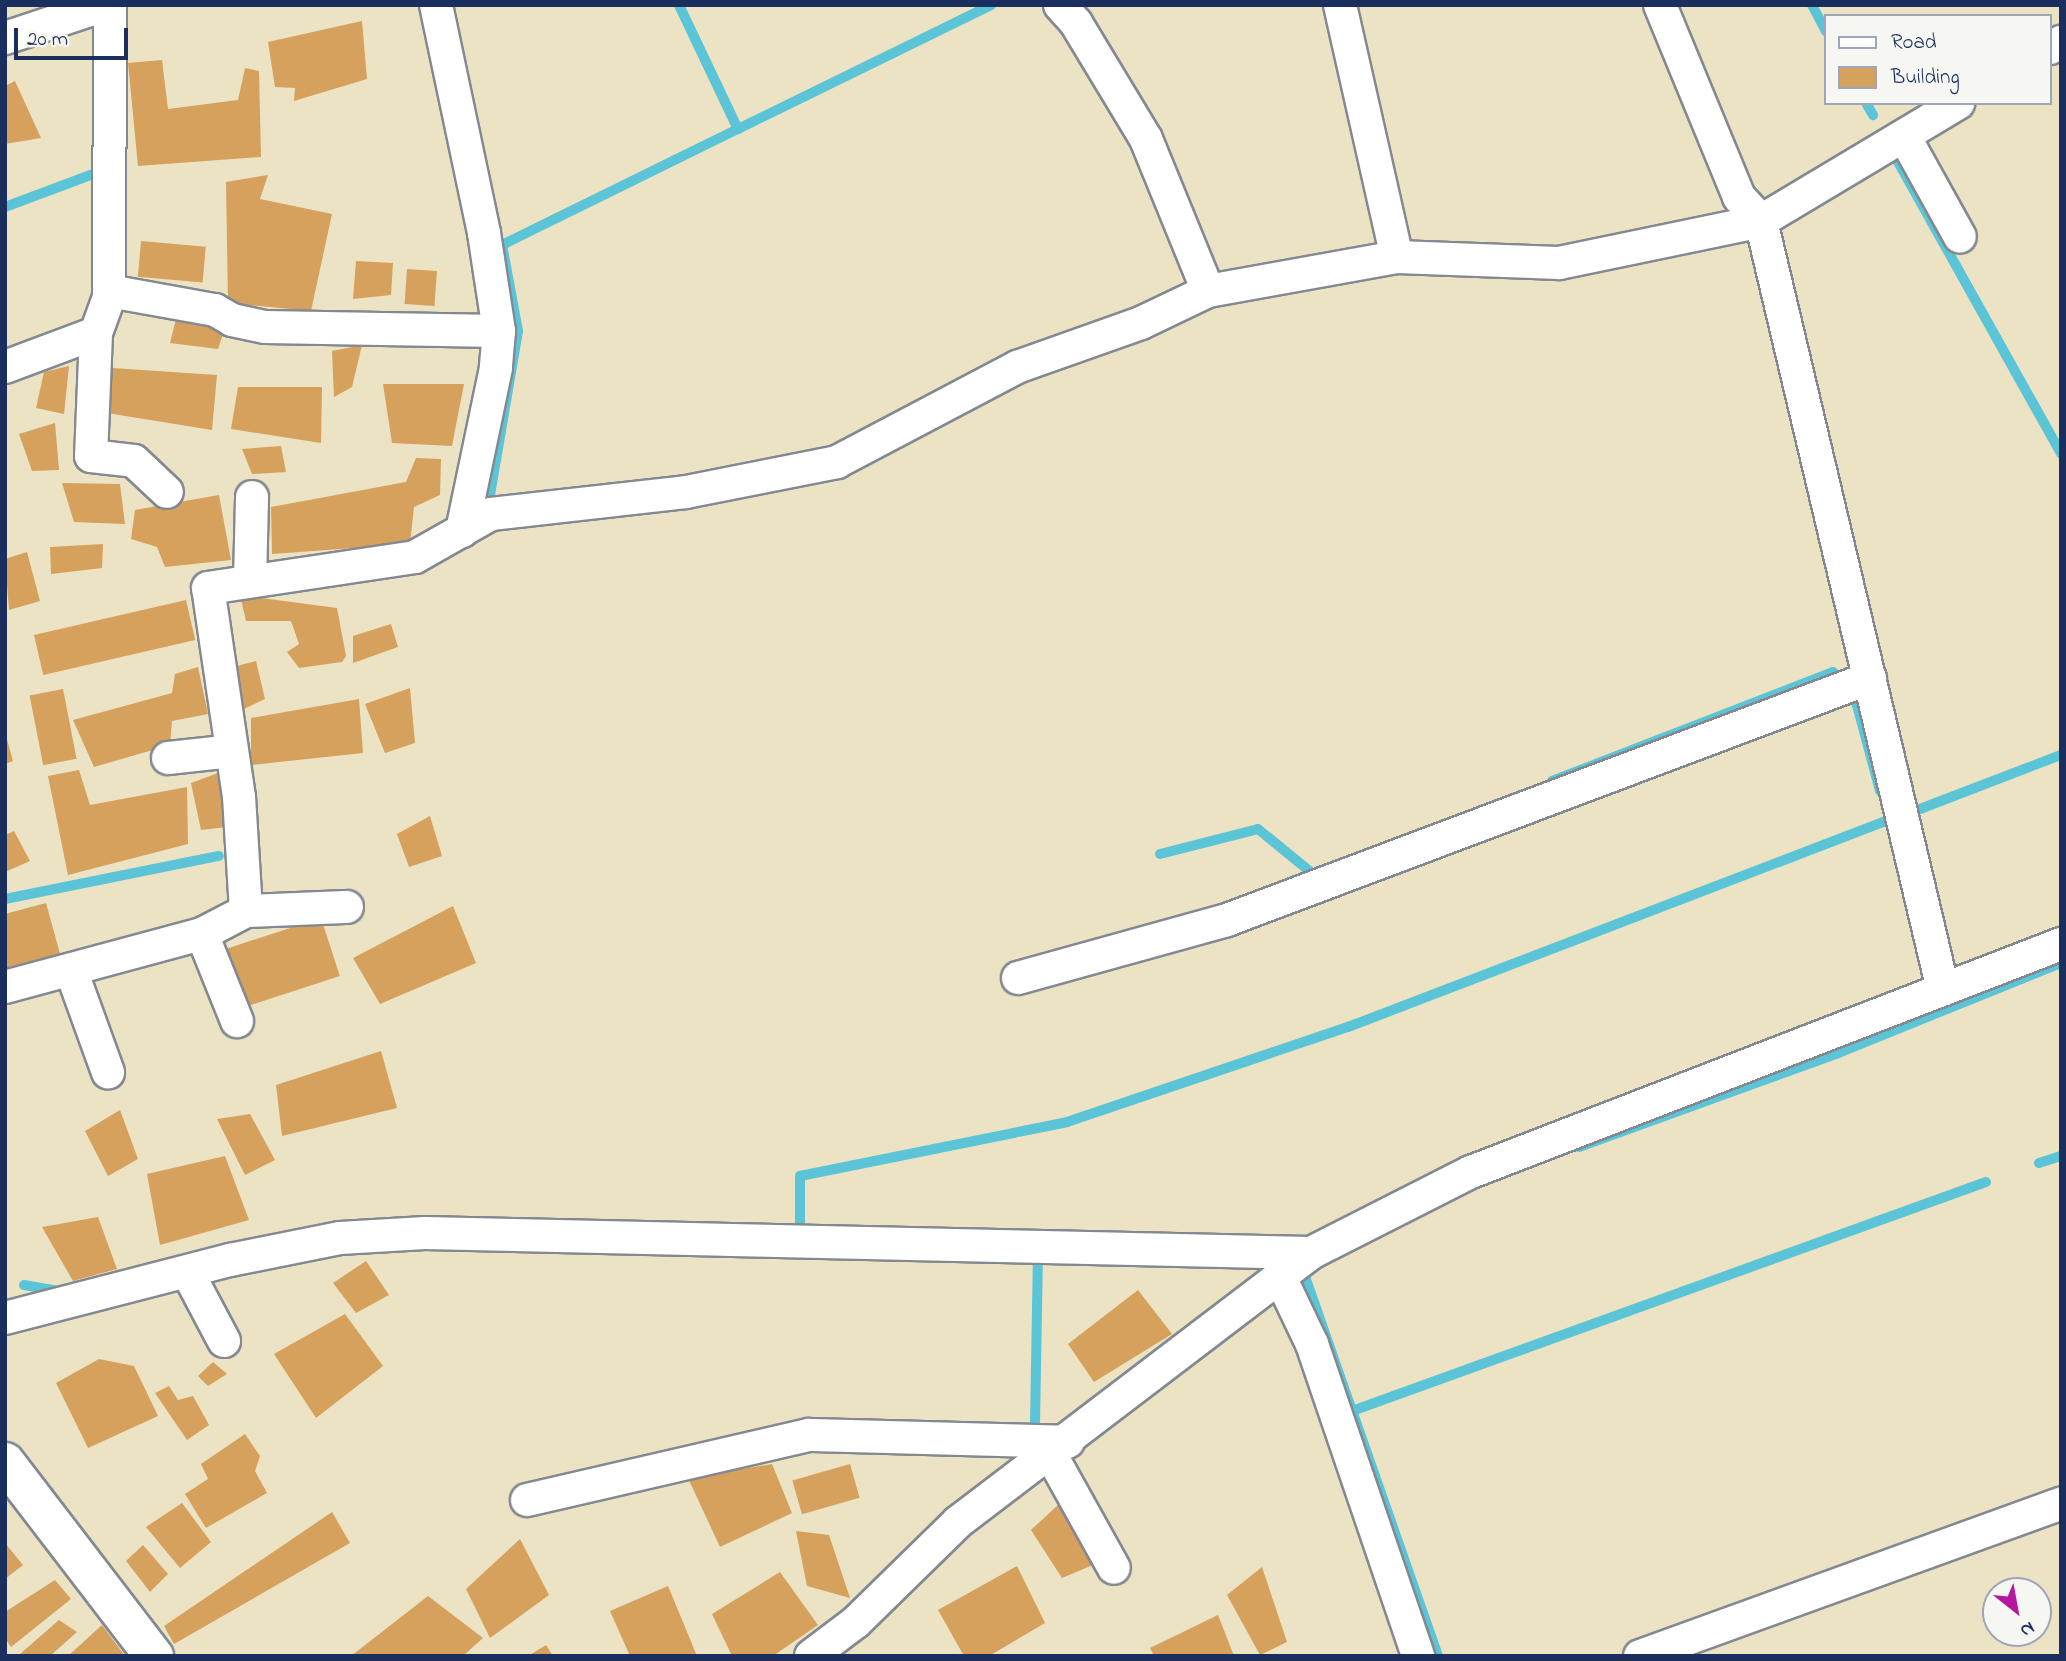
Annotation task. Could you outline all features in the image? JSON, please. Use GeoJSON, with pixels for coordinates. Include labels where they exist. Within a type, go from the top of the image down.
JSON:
{"type":"FeatureCollection","features":[{"type":"Feature","properties":{"kind":"main road"},"geometry":{"type":"LineString","coordinates":[[5,1462],[154,1656]]}},
{"type":"Feature","properties":{"kind":"street"},"geometry":{"type":"LineString","coordinates":[[5,38],[105,5]]}},
{"type":"Feature","properties":{"kind":"street"},"geometry":{"type":"LineString","coordinates":[[110,5],[108,291],[96,333],[91,456],[134,461],[167,492]]}},
{"type":"Feature","properties":{"kind":"street"},"geometry":{"type":"LineString","coordinates":[[436,5],[484,233],[499,331],[496,368],[462,531]]}},
{"type":"Feature","properties":{"kind":"street"},"geometry":{"type":"LineString","coordinates":[[1060,5],[1076,23],[1146,139],[1208,291]]}},
{"type":"Feature","properties":{"kind":"street"},"geometry":{"type":"LineString","coordinates":[[1340,5],[1397,257]]}},
{"type":"Feature","properties":{"kind":"street"},"geometry":{"type":"LineString","coordinates":[[1660,5],[1739,197],[1761,221],[1943,990]]}},
{"type":"Feature","properties":{"kind":"street"},"geometry":{"type":"LineString","coordinates":[[246,911],[232,751],[208,588],[415,557],[491,514],[686,492],[837,462],[1017,367],[1141,323],[1208,291],[1397,257],[1559,263],[1761,221],[1955,105]]}},
{"type":"Feature","properties":{"kind":"street"},"geometry":{"type":"LineString","coordinates":[[1903,136],[1960,237]]}},
{"type":"Feature","properties":{"kind":"street"},"geometry":{"type":"LineString","coordinates":[[108,291],[215,310],[232,320],[265,327],[499,331]]}},
{"type":"Feature","properties":{"kind":"street"},"geometry":{"type":"LineString","coordinates":[[5,367],[96,333]]}},
{"type":"Feature","properties":{"kind":"street"},"geometry":{"type":"LineString","coordinates":[[250,581],[252,497]]}},
{"type":"Feature","properties":{"kind":"street"},"geometry":{"type":"LineString","coordinates":[[1018,978],[1227,920],[1870,678]]}},
{"type":"Feature","properties":{"kind":"street"},"geometry":{"type":"LineString","coordinates":[[168,758],[232,751]]}},
{"type":"Feature","properties":{"kind":"street"},"geometry":{"type":"LineString","coordinates":[[5,987],[202,934],[246,911],[347,907]]}},
{"type":"Feature","properties":{"kind":"street"},"geometry":{"type":"LineString","coordinates":[[202,934],[237,1021]]}},
{"type":"Feature","properties":{"kind":"street"},"geometry":{"type":"LineString","coordinates":[[811,1656],[856,1622],[958,1522],[1060,1448],[1311,1253],[1471,1172],[2061,944]]}},
{"type":"Feature","properties":{"kind":"street"},"geometry":{"type":"LineString","coordinates":[[71,970],[108,1072]]}},
{"type":"Feature","properties":{"kind":"street"},"geometry":{"type":"LineString","coordinates":[[5,1318],[340,1238],[425,1233],[1311,1253]]}},
{"type":"Feature","properties":{"kind":"street"},"geometry":{"type":"LineString","coordinates":[[188,1273],[224,1341]]}},
{"type":"Feature","properties":{"kind":"street"},"geometry":{"type":"LineString","coordinates":[[1280,1277],[1312,1344],[1418,1656]]}},
{"type":"Feature","properties":{"kind":"street"},"geometry":{"type":"LineString","coordinates":[[527,1500],[808,1435],[1060,1448]]}},
{"type":"Feature","properties":{"kind":"street"},"geometry":{"type":"LineString","coordinates":[[1060,1448],[1114,1568]]}},
{"type":"Feature","properties":{"kind":"street"},"geometry":{"type":"LineString","coordinates":[[1640,1656],[2061,1504]]}},
{"type":"Feature","properties":{"kind":"building"},"geometry":{"type":"Polygon","coordinates":[[[362,21],[367,79],[294,101],[295,88],[275,87],[268,42],[362,21]]]}},
{"type":"Feature","properties":{"kind":"building"},"geometry":{"type":"Polygon","coordinates":[[[162,60],[168,109],[238,100],[245,68],[259,71],[261,157],[138,166],[128,63],[162,60]]]}},
{"type":"Feature","properties":{"kind":"building"},"geometry":{"type":"Polygon","coordinates":[[[15,81],[41,138],[5,144],[5,86],[15,81]]]}},
{"type":"Feature","properties":{"kind":"building"},"geometry":{"type":"Polygon","coordinates":[[[268,175],[260,199],[332,214],[311,311],[228,303],[226,182],[268,175]]]}},
{"type":"Feature","properties":{"kind":"building"},"geometry":{"type":"Polygon","coordinates":[[[141,241],[206,247],[203,283],[138,277],[141,241]]]}},
{"type":"Feature","properties":{"kind":"building"},"geometry":{"type":"Polygon","coordinates":[[[356,261],[393,263],[391,295],[353,299],[356,261]]]}},
{"type":"Feature","properties":{"kind":"building"},"geometry":{"type":"Polygon","coordinates":[[[407,269],[437,271],[434,306],[405,304],[407,269]]]}},
{"type":"Feature","properties":{"kind":"building"},"geometry":{"type":"Polygon","coordinates":[[[177,315],[224,331],[218,349],[170,343],[177,315]]]}},
{"type":"Feature","properties":{"kind":"building"},"geometry":{"type":"Polygon","coordinates":[[[362,345],[352,387],[334,397],[332,351],[362,345]]]}},
{"type":"Feature","properties":{"kind":"building"},"geometry":{"type":"Polygon","coordinates":[[[69,366],[64,414],[36,408],[44,372],[69,366]]]}},
{"type":"Feature","properties":{"kind":"building"},"geometry":{"type":"Polygon","coordinates":[[[112,368],[217,375],[212,430],[107,413],[112,368]]]}},
{"type":"Feature","properties":{"kind":"building"},"geometry":{"type":"Polygon","coordinates":[[[383,384],[464,384],[452,446],[392,443],[383,384]]]}},
{"type":"Feature","properties":{"kind":"building"},"geometry":{"type":"Polygon","coordinates":[[[238,387],[322,387],[321,443],[231,429],[238,387]]]}},
{"type":"Feature","properties":{"kind":"building"},"geometry":{"type":"Polygon","coordinates":[[[55,423],[59,470],[32,471],[19,434],[55,423]]]}},
{"type":"Feature","properties":{"kind":"building"},"geometry":{"type":"Polygon","coordinates":[[[281,446],[286,472],[252,474],[242,449],[281,446]]]}},
{"type":"Feature","properties":{"kind":"building"},"geometry":{"type":"Polygon","coordinates":[[[416,458],[441,459],[440,495],[414,507],[410,544],[272,554],[271,507],[406,482],[416,458]]]}},
{"type":"Feature","properties":{"kind":"building"},"geometry":{"type":"Polygon","coordinates":[[[62,483],[120,484],[125,524],[74,522],[62,483]]]}},
{"type":"Feature","properties":{"kind":"building"},"geometry":{"type":"Polygon","coordinates":[[[219,495],[231,560],[165,567],[157,547],[131,539],[135,510],[219,495]]]}},
{"type":"Feature","properties":{"kind":"building"},"geometry":{"type":"Polygon","coordinates":[[[103,544],[102,568],[51,574],[50,547],[103,544]]]}},
{"type":"Feature","properties":{"kind":"building"},"geometry":{"type":"Polygon","coordinates":[[[27,552],[40,601],[9,610],[5,559],[27,552]]]}},
{"type":"Feature","properties":{"kind":"building"},"geometry":{"type":"Polygon","coordinates":[[[240,595],[337,608],[346,656],[342,662],[299,668],[287,652],[299,644],[291,621],[246,621],[240,595]]]}},
{"type":"Feature","properties":{"kind":"building"},"geometry":{"type":"Polygon","coordinates":[[[186,600],[195,640],[43,675],[34,635],[186,600]]]}},
{"type":"Feature","properties":{"kind":"building"},"geometry":{"type":"Polygon","coordinates":[[[391,624],[398,647],[353,663],[353,636],[391,624]]]}},
{"type":"Feature","properties":{"kind":"building"},"geometry":{"type":"Polygon","coordinates":[[[256,661],[265,699],[242,710],[233,667],[256,661]]]}},
{"type":"Feature","properties":{"kind":"building"},"geometry":{"type":"Polygon","coordinates":[[[198,667],[208,714],[172,721],[170,745],[94,767],[73,720],[172,693],[175,674],[198,667]]]}},
{"type":"Feature","properties":{"kind":"building"},"geometry":{"type":"Polygon","coordinates":[[[410,688],[415,743],[385,753],[365,704],[410,688]]]}},
{"type":"Feature","properties":{"kind":"building"},"geometry":{"type":"Polygon","coordinates":[[[63,689],[77,759],[43,765],[30,695],[63,689]]]}},
{"type":"Feature","properties":{"kind":"building"},"geometry":{"type":"Polygon","coordinates":[[[359,699],[363,753],[251,765],[251,718],[359,699]]]}},
{"type":"Feature","properties":{"kind":"building"},"geometry":{"type":"Polygon","coordinates":[[[5,732],[13,761],[5,764],[5,732]]]}},
{"type":"Feature","properties":{"kind":"building"},"geometry":{"type":"Polygon","coordinates":[[[79,770],[90,805],[187,787],[188,844],[68,875],[48,776],[79,770]]]}},
{"type":"Feature","properties":{"kind":"building"},"geometry":{"type":"Polygon","coordinates":[[[218,773],[227,827],[201,830],[191,783],[218,773]]]}},
{"type":"Feature","properties":{"kind":"building"},"geometry":{"type":"Polygon","coordinates":[[[430,816],[442,856],[409,867],[397,834],[430,816]]]}},
{"type":"Feature","properties":{"kind":"building"},"geometry":{"type":"Polygon","coordinates":[[[14,831],[30,861],[5,872],[5,835],[14,831]]]}},
{"type":"Feature","properties":{"kind":"building"},"geometry":{"type":"Polygon","coordinates":[[[46,903],[60,954],[5,972],[5,914],[46,903]]]}},
{"type":"Feature","properties":{"kind":"building"},"geometry":{"type":"Polygon","coordinates":[[[453,906],[476,963],[380,1004],[353,958],[453,906]]]}},
{"type":"Feature","properties":{"kind":"building"},"geometry":{"type":"Polygon","coordinates":[[[321,918],[340,976],[241,1008],[222,950],[321,918]]]}},
{"type":"Feature","properties":{"kind":"building"},"geometry":{"type":"Polygon","coordinates":[[[381,1051],[397,1108],[282,1136],[276,1085],[381,1051]]]}},
{"type":"Feature","properties":{"kind":"building"},"geometry":{"type":"Polygon","coordinates":[[[120,1110],[138,1159],[108,1176],[85,1131],[120,1110]]]}},
{"type":"Feature","properties":{"kind":"building"},"geometry":{"type":"Polygon","coordinates":[[[250,1114],[275,1160],[245,1175],[217,1119],[250,1114]]]}},
{"type":"Feature","properties":{"kind":"building"},"geometry":{"type":"Polygon","coordinates":[[[225,1156],[249,1220],[160,1245],[147,1174],[225,1156]]]}},
{"type":"Feature","properties":{"kind":"building"},"geometry":{"type":"Polygon","coordinates":[[[98,1217],[117,1269],[73,1281],[42,1227],[98,1217]]]}},
{"type":"Feature","properties":{"kind":"building"},"geometry":{"type":"Polygon","coordinates":[[[366,1261],[389,1295],[356,1313],[333,1283],[366,1261]]]}},
{"type":"Feature","properties":{"kind":"building"},"geometry":{"type":"Polygon","coordinates":[[[1138,1290],[1172,1334],[1094,1382],[1068,1344],[1138,1290]]]}},
{"type":"Feature","properties":{"kind":"building"},"geometry":{"type":"Polygon","coordinates":[[[345,1314],[383,1366],[316,1418],[274,1354],[345,1314]]]}},
{"type":"Feature","properties":{"kind":"building"},"geometry":{"type":"Polygon","coordinates":[[[99,1359],[134,1366],[158,1416],[88,1448],[56,1383],[99,1359]]]}},
{"type":"Feature","properties":{"kind":"building"},"geometry":{"type":"Polygon","coordinates":[[[213,1362],[227,1374],[208,1386],[198,1376],[213,1362]]]}},
{"type":"Feature","properties":{"kind":"building"},"geometry":{"type":"Polygon","coordinates":[[[169,1386],[178,1400],[193,1396],[209,1425],[187,1440],[155,1393],[169,1386]]]}},
{"type":"Feature","properties":{"kind":"building"},"geometry":{"type":"Polygon","coordinates":[[[245,1434],[260,1456],[255,1471],[267,1493],[206,1528],[185,1494],[208,1479],[201,1464],[245,1434]]]}},
{"type":"Feature","properties":{"kind":"building"},"geometry":{"type":"Polygon","coordinates":[[[772,1464],[792,1513],[720,1547],[688,1478],[772,1464]]]}},
{"type":"Feature","properties":{"kind":"building"},"geometry":{"type":"Polygon","coordinates":[[[850,1464],[860,1498],[802,1514],[792,1481],[850,1464]]]}},
{"type":"Feature","properties":{"kind":"building"},"geometry":{"type":"Polygon","coordinates":[[[182,1503],[211,1542],[180,1568],[146,1527],[182,1503]]]}},
{"type":"Feature","properties":{"kind":"building"},"geometry":{"type":"Polygon","coordinates":[[[1058,1505],[1093,1565],[1062,1578],[1031,1530],[1058,1505]]]}},
{"type":"Feature","properties":{"kind":"building"},"geometry":{"type":"Polygon","coordinates":[[[332,1512],[350,1543],[174,1644],[164,1626],[332,1512]]]}},
{"type":"Feature","properties":{"kind":"building"},"geometry":{"type":"Polygon","coordinates":[[[796,1531],[829,1535],[850,1598],[807,1586],[796,1531]]]}},
{"type":"Feature","properties":{"kind":"building"},"geometry":{"type":"Polygon","coordinates":[[[520,1539],[549,1595],[490,1638],[466,1589],[520,1539]]]}},
{"type":"Feature","properties":{"kind":"building"},"geometry":{"type":"Polygon","coordinates":[[[5,1543],[23,1565],[5,1579],[5,1543]]]}},
{"type":"Feature","properties":{"kind":"building"},"geometry":{"type":"Polygon","coordinates":[[[143,1545],[168,1574],[150,1592],[126,1561],[143,1545]]]}},
{"type":"Feature","properties":{"kind":"building"},"geometry":{"type":"Polygon","coordinates":[[[1017,1566],[1045,1623],[989,1656],[964,1656],[938,1610],[1017,1566]]]}},
{"type":"Feature","properties":{"kind":"building"},"geometry":{"type":"Polygon","coordinates":[[[1262,1567],[1287,1642],[1260,1655],[1227,1595],[1262,1567]]]}},
{"type":"Feature","properties":{"kind":"building"},"geometry":{"type":"Polygon","coordinates":[[[780,1572],[818,1625],[773,1656],[732,1656],[712,1614],[780,1572]]]}},
{"type":"Feature","properties":{"kind":"building"},"geometry":{"type":"Polygon","coordinates":[[[55,1580],[71,1599],[11,1647],[5,1638],[5,1612],[55,1580]]]}},
{"type":"Feature","properties":{"kind":"building"},"geometry":{"type":"Polygon","coordinates":[[[668,1586],[697,1656],[630,1656],[610,1611],[668,1586]]]}},
{"type":"Feature","properties":{"kind":"building"},"geometry":{"type":"Polygon","coordinates":[[[428,1596],[483,1638],[463,1656],[351,1656],[428,1596]]]}},
{"type":"Feature","properties":{"kind":"building"},"geometry":{"type":"Polygon","coordinates":[[[1218,1615],[1234,1656],[1154,1656],[1150,1648],[1218,1615]]]}},
{"type":"Feature","properties":{"kind":"building"},"geometry":{"type":"Polygon","coordinates":[[[59,1620],[77,1632],[50,1656],[20,1654],[59,1620]]]}},
{"type":"Feature","properties":{"kind":"building"},"geometry":{"type":"Polygon","coordinates":[[[102,1625],[125,1656],[68,1656],[102,1625]]]}},
{"type":"Feature","properties":{"kind":"building"},"geometry":{"type":"Polygon","coordinates":[[[546,1645],[553,1656],[528,1656],[546,1645]]]}},
{"type":"Feature","properties":{"kind":"waterway"},"geometry":{"type":"LineString","coordinates":[[679,5],[738,129],[991,5]]}},
{"type":"Feature","properties":{"kind":"waterway"},"geometry":{"type":"LineString","coordinates":[[1812,5],[1825,29]]}},
{"type":"Feature","properties":{"kind":"waterway"},"geometry":{"type":"LineString","coordinates":[[1867,105],[1873,115]]}},
{"type":"Feature","properties":{"kind":"waterway"},"geometry":{"type":"LineString","coordinates":[[490,495],[518,331],[502,245],[738,129]]}},
{"type":"Feature","properties":{"kind":"waterway"},"geometry":{"type":"LineString","coordinates":[[1897,160],[2061,454]]}},
{"type":"Feature","properties":{"kind":"waterway"},"geometry":{"type":"LineString","coordinates":[[5,207],[96,173],[96,164]]}},
{"type":"Feature","properties":{"kind":"waterway"},"geometry":{"type":"LineString","coordinates":[[1552,781],[1833,672],[1857,705],[1880,791]]}},
{"type":"Feature","properties":{"kind":"waterway"},"geometry":{"type":"LineString","coordinates":[[1920,809],[2061,755]]}},
{"type":"Feature","properties":{"kind":"waterway"},"geometry":{"type":"LineString","coordinates":[[800,1229],[800,1176],[1067,1122],[1348,1027],[1891,819]]}},
{"type":"Feature","properties":{"kind":"waterway"},"geometry":{"type":"LineString","coordinates":[[1160,854],[1258,829],[1313,874],[1321,870]]}},
{"type":"Feature","properties":{"kind":"waterway"},"geometry":{"type":"LineString","coordinates":[[5,899],[219,856]]}},
{"type":"Feature","properties":{"kind":"waterway"},"geometry":{"type":"LineString","coordinates":[[1579,1147],[1838,1053],[2061,963]]}},
{"type":"Feature","properties":{"kind":"waterway"},"geometry":{"type":"LineString","coordinates":[[2039,1163],[2061,1156]]}},
{"type":"Feature","properties":{"kind":"waterway"},"geometry":{"type":"LineString","coordinates":[[1438,1656],[1352,1411],[1986,1182]]}},
{"type":"Feature","properties":{"kind":"waterway"},"geometry":{"type":"LineString","coordinates":[[1035,1424],[1038,1252]]}},
{"type":"Feature","properties":{"kind":"waterway"},"geometry":{"type":"LineString","coordinates":[[1301,1265],[1352,1411]]}},
{"type":"Feature","properties":{"kind":"waterway"},"geometry":{"type":"LineString","coordinates":[[24,1285],[65,1292]]}}]}
